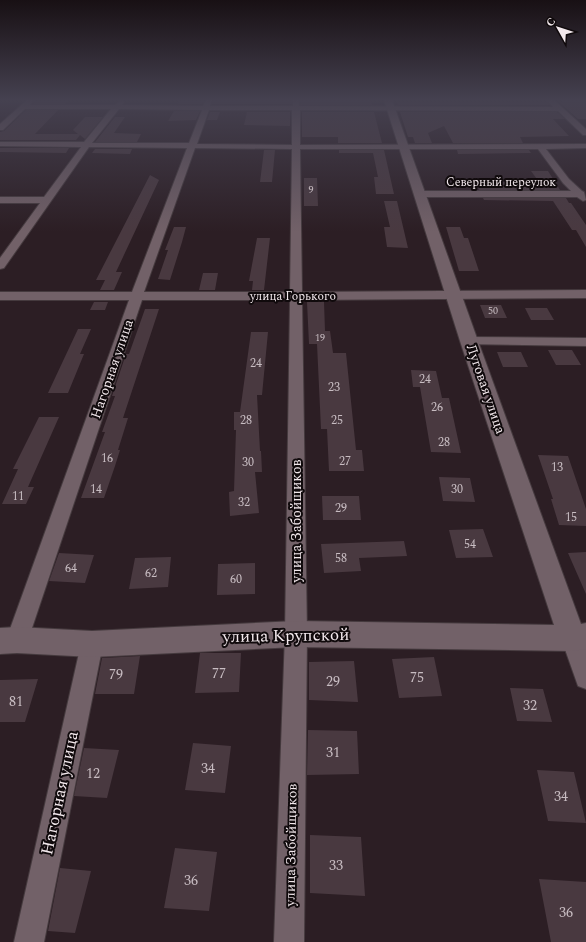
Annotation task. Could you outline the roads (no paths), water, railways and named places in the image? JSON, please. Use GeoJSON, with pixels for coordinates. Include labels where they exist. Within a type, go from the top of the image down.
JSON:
{"type":"FeatureCollection","features":[{"type":"Feature","properties":{"kind":"main road","name":"Луговая улица"},"geometry":{"type":"LineString","coordinates":[[403,146],[469,341],[579,637]]}},
{"type":"Feature","properties":{"kind":"main road","name":"улица Крупской"},"geometry":{"type":"LineString","coordinates":[[9,640],[92,644],[296,634],[579,637]]}},
{"type":"Feature","properties":{"kind":"street"},"geometry":{"type":"LineString","coordinates":[[0,144],[297,147],[586,146]]}},
{"type":"Feature","properties":{"kind":"street"},"geometry":{"type":"LineString","coordinates":[[0,266],[87,144]]}},
{"type":"Feature","properties":{"kind":"street","name":"улица Забойщиков"},"geometry":{"type":"LineString","coordinates":[[289,942],[296,634],[297,144]]}},
{"type":"Feature","properties":{"kind":"street","name":"Нагорная улица"},"geometry":{"type":"LineString","coordinates":[[9,640],[192,146]]}},
{"type":"Feature","properties":{"kind":"street"},"geometry":{"type":"LineString","coordinates":[[541,147],[566,181],[584,198]]}},
{"type":"Feature","properties":{"kind":"street","name":"Северный переулок"},"geometry":{"type":"LineString","coordinates":[[566,181],[579,181]]}},
{"type":"Feature","properties":{"kind":"street","name":"Северный переулок"},"geometry":{"type":"LineString","coordinates":[[420,194],[584,198]]}},
{"type":"Feature","properties":{"kind":"street"},"geometry":{"type":"LineString","coordinates":[[0,200],[47,200]]}},
{"type":"Feature","properties":{"kind":"street","name":"улица Горького"},"geometry":{"type":"LineString","coordinates":[[0,296],[454,296],[586,294]]}},
{"type":"Feature","properties":{"kind":"street"},"geometry":{"type":"LineString","coordinates":[[469,341],[586,342]]}},
{"type":"Feature","properties":{"kind":"street","name":"Луговая улица"},"geometry":{"type":"LineString","coordinates":[[579,637],[586,678]]}},
{"type":"Feature","properties":{"kind":"street","name":"Нагорная улица"},"geometry":{"type":"LineString","coordinates":[[28,942],[92,644]]}}]}
